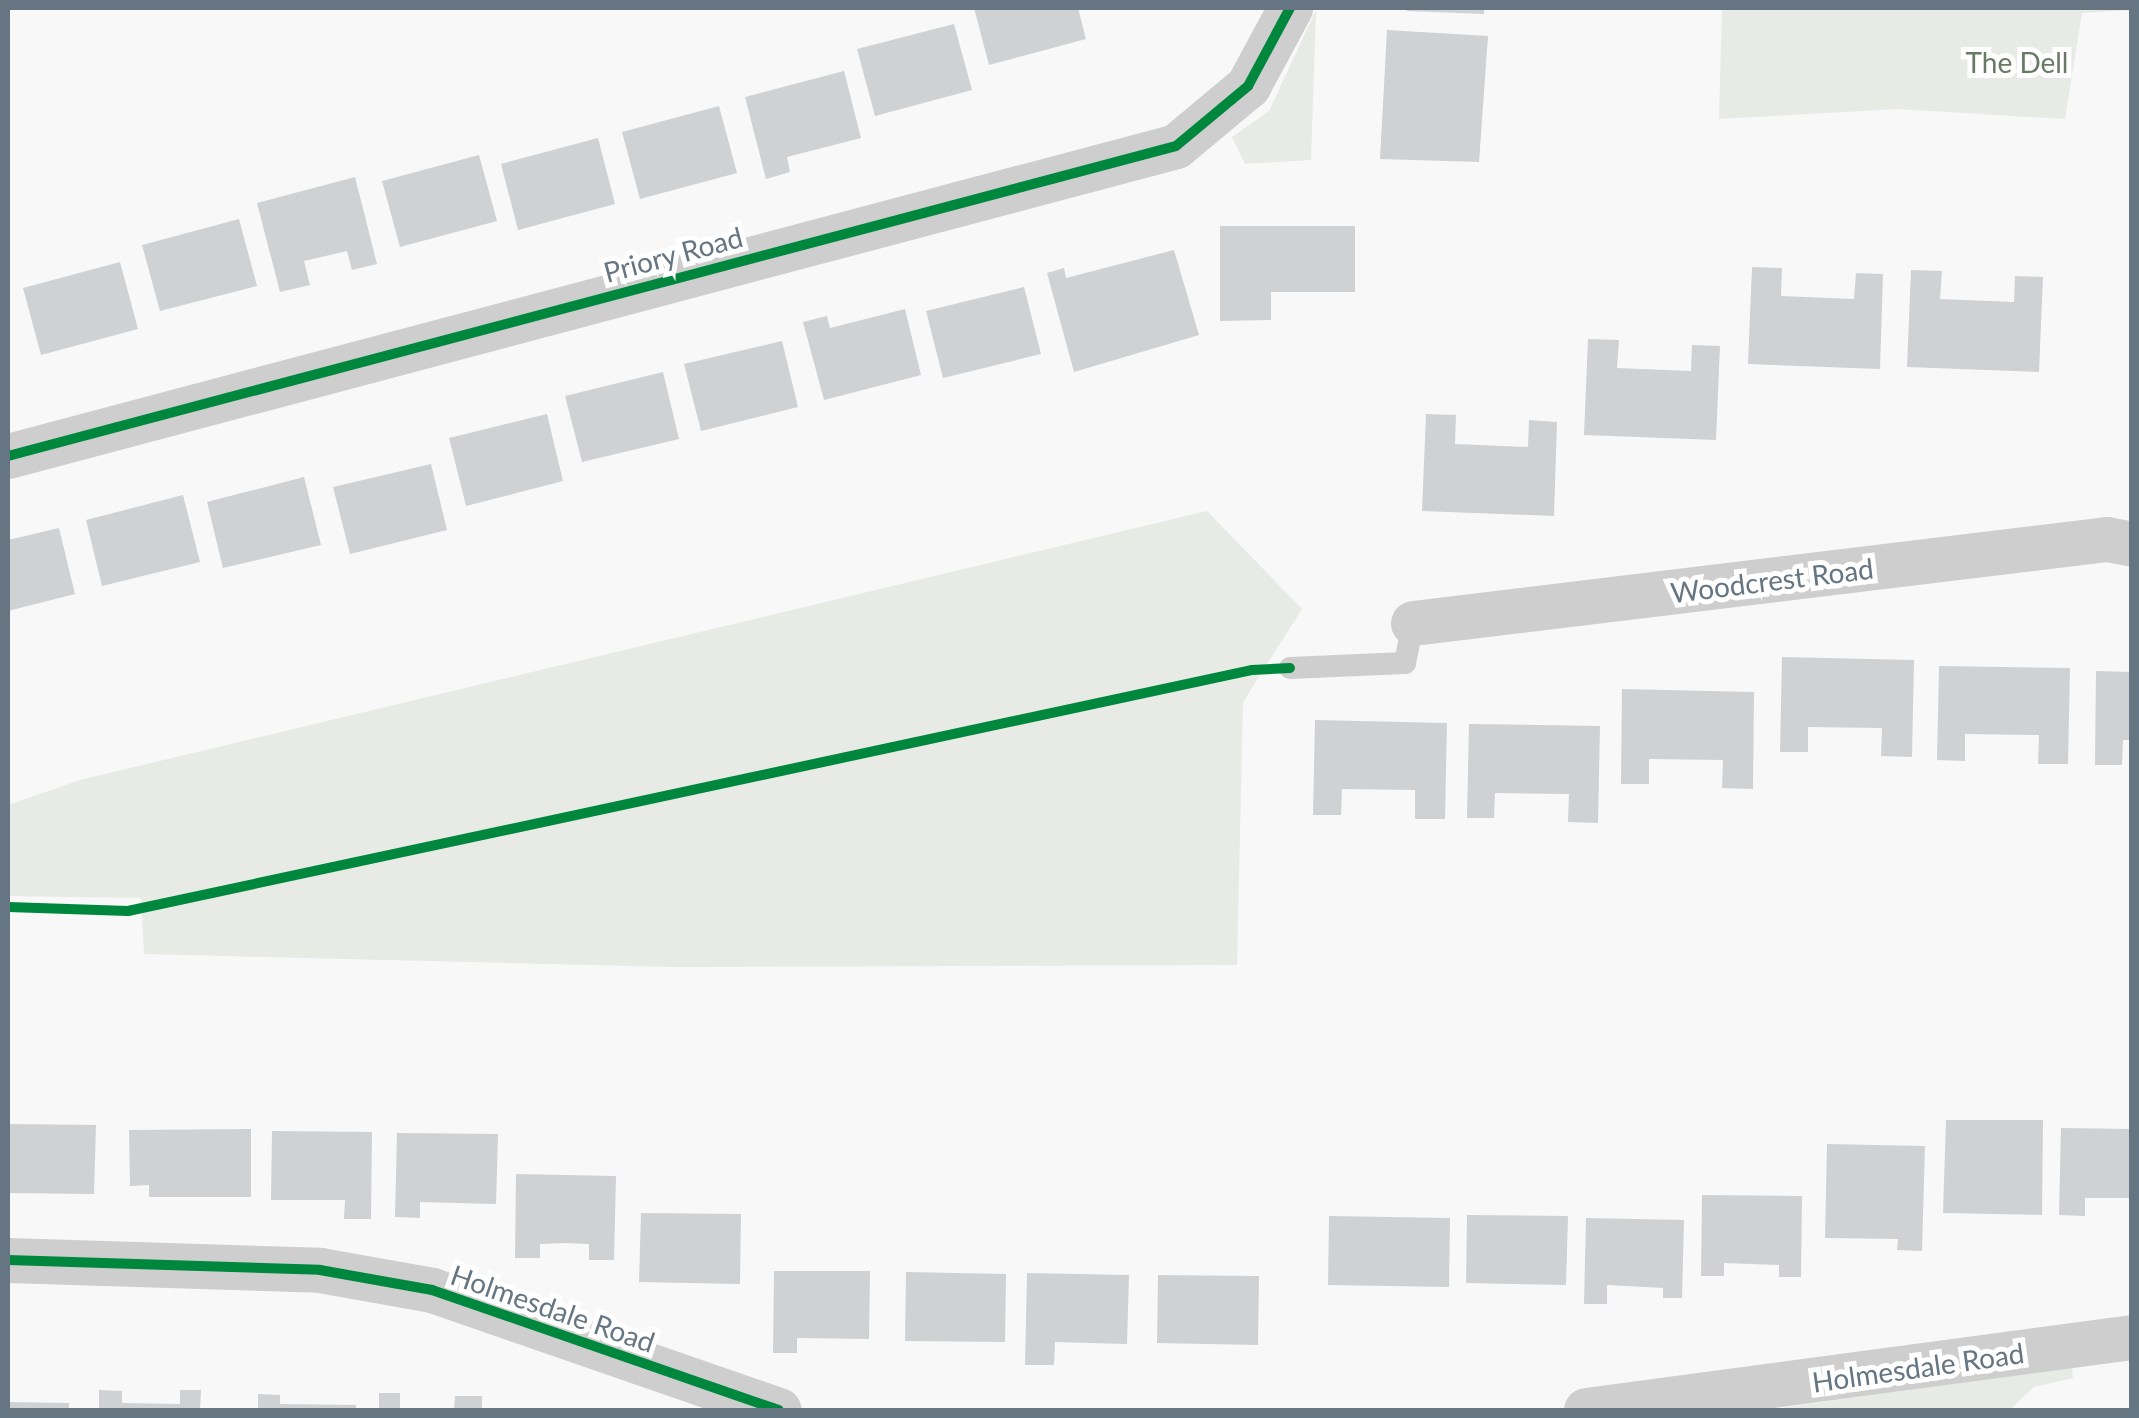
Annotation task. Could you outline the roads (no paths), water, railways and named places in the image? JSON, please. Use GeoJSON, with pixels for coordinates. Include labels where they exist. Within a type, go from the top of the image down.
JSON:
{"type":"FeatureCollection","features":[{"type":"Feature","properties":{"kind":"street","name":"Priory Road"},"geometry":{"type":"LineString","coordinates":[[8,456],[1176,146],[1248,86],[1290,8]]}},
{"type":"Feature","properties":{"kind":"street","name":"Woodcrest Road"},"geometry":{"type":"LineString","coordinates":[[1412,623],[2107,540],[2132,544]]}},
{"type":"Feature","properties":{"kind":"street","name":"Holmesdale Road"},"geometry":{"type":"LineString","coordinates":[[8,1260],[320,1270],[432,1290],[779,1410]]}},
{"type":"Feature","properties":{"kind":"street","name":"Holmesdale Road"},"geometry":{"type":"LineString","coordinates":[[1586,1410],[2132,1338]]}},
{"type":"Feature","properties":{"kind":"lane"},"geometry":{"type":"LineString","coordinates":[[1290,668],[1404,663],[1412,623]]}},
{"type":"Feature","properties":{"kind":"park label","name":"The Dell"},"geometry":{"type":"Point","coordinates":[2017,62]}}]}
